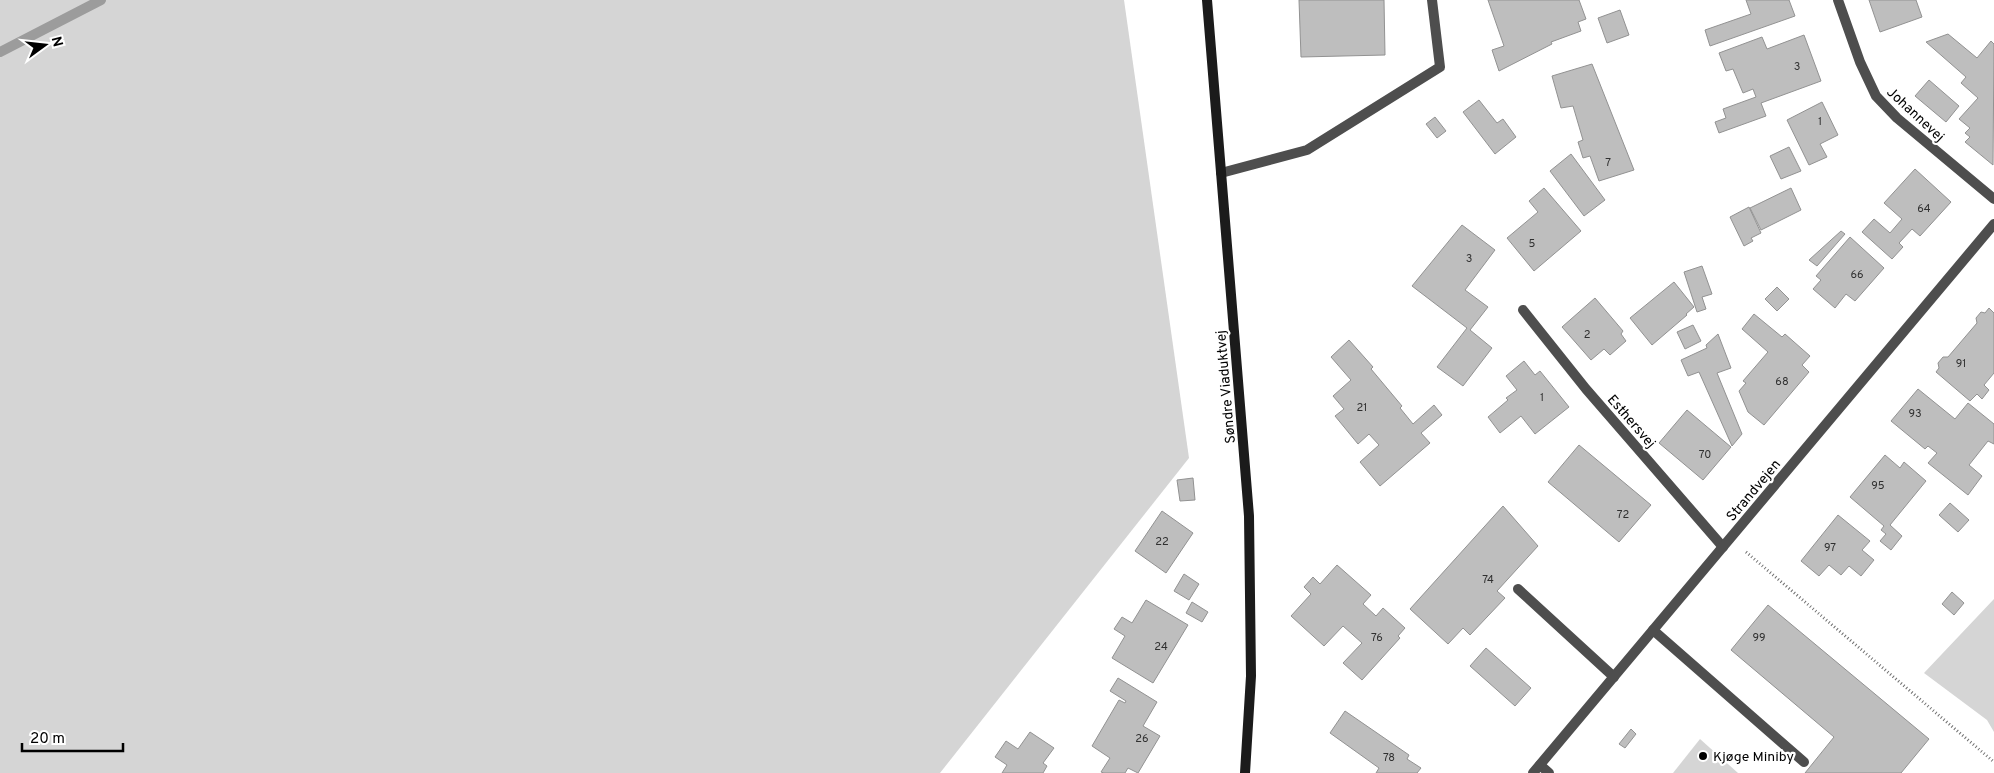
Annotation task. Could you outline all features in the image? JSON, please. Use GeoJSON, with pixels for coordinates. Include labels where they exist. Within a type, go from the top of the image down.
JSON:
{"type":"FeatureCollection","features":[{"type":"Feature","properties":{"kind":"main road","name":"Søndre Viaduktvej"},"geometry":{"type":"LineString","coordinates":[[1207,0],[1249,516],[1251,676],[1245,773]]}},
{"type":"Feature","properties":{"kind":"street"},"geometry":{"type":"LineString","coordinates":[[1221,174],[1307,150],[1440,67],[1432,0]]}},
{"type":"Feature","properties":{"kind":"street","name":"Johannevej"},"geometry":{"type":"LineString","coordinates":[[1838,0],[1860,62],[1876,96],[1897,118],[1994,199]]}},
{"type":"Feature","properties":{"kind":"street","name":"Strandvejen"},"geometry":{"type":"LineString","coordinates":[[1536,769],[1994,224]]}},
{"type":"Feature","properties":{"kind":"street","name":"Esthersvej"},"geometry":{"type":"LineString","coordinates":[[1523,310],[1586,389],[1723,547]]}},
{"type":"Feature","properties":{"kind":"street"},"geometry":{"type":"LineString","coordinates":[[1518,589],[1614,677]]}},
{"type":"Feature","properties":{"kind":"street"},"geometry":{"type":"LineString","coordinates":[[1653,630],[1804,762]]}},
{"type":"Feature","properties":{"kind":"street"},"geometry":{"type":"LineString","coordinates":[[1536,769],[1549,773]]}},
{"type":"Feature","properties":{"kind":"path"},"geometry":{"type":"LineString","coordinates":[[1730,539],[1994,762]]}},
{"type":"Feature","properties":{"kind":"shaded area"},"geometry":{"type":"Polygon","coordinates":[[[0,0],[1124,0],[1189,458],[940,773],[0,773],[0,0]]]}},
{"type":"Feature","properties":{"kind":"shaded area"},"geometry":{"type":"Polygon","coordinates":[[[1994,599],[1994,732],[1987,720],[1924,673],[1994,599]]]}},
{"type":"Feature","properties":{"kind":"shaded area","name":"Kjøge Miniby"},"geometry":{"type":"Polygon","coordinates":[[[1700,739],[1738,773],[1673,773],[1700,739]]]}},
{"type":"Feature","properties":{"kind":"building"},"geometry":{"type":"Polygon","coordinates":[[[1299,0],[1384,0],[1385,55],[1301,57],[1299,0]]]}},
{"type":"Feature","properties":{"kind":"building"},"geometry":{"type":"Polygon","coordinates":[[[1488,0],[1579,0],[1586,19],[1578,22],[1581,31],[1551,42],[1552,44],[1499,71],[1492,50],[1504,46],[1488,0]]]}},
{"type":"Feature","properties":{"kind":"building"},"geometry":{"type":"Polygon","coordinates":[[[1746,0],[1789,0],[1795,16],[1710,46],[1705,30],[1751,14],[1746,0]]]}},
{"type":"Feature","properties":{"kind":"building"},"geometry":{"type":"Polygon","coordinates":[[[1869,0],[1916,0],[1922,17],[1880,32],[1869,0]]]}},
{"type":"Feature","properties":{"kind":"building"},"geometry":{"type":"Polygon","coordinates":[[[1620,10],[1629,35],[1607,43],[1598,18],[1620,10]]]}},
{"type":"Feature","properties":{"kind":"building"},"geometry":{"type":"Polygon","coordinates":[[[1948,34],[1977,58],[1991,41],[1994,44],[1993,165],[1965,142],[1970,137],[1965,133],[1970,128],[1959,119],[1978,98],[1961,83],[1966,77],[1926,42],[1948,34]]]}},
{"type":"Feature","properties":{"kind":"building"},"geometry":{"type":"Polygon","coordinates":[[[1804,35],[1821,81],[1761,103],[1766,116],[1719,133],[1715,122],[1726,118],[1723,109],[1756,97],[1753,89],[1743,93],[1733,69],[1726,71],[1719,53],[1762,37],[1767,49],[1804,35]]]}},
{"type":"Feature","properties":{"kind":"building"},"geometry":{"type":"Polygon","coordinates":[[[1592,64],[1634,170],[1599,181],[1590,156],[1583,158],[1578,142],[1583,140],[1573,106],[1561,108],[1552,76],[1592,64]]]}},
{"type":"Feature","properties":{"kind":"building"},"geometry":{"type":"Polygon","coordinates":[[[1929,80],[1959,106],[1946,122],[1915,96],[1929,80]]]}},
{"type":"Feature","properties":{"kind":"building"},"geometry":{"type":"Polygon","coordinates":[[[1479,100],[1497,123],[1503,119],[1516,137],[1495,154],[1463,112],[1479,100]]]}},
{"type":"Feature","properties":{"kind":"building"},"geometry":{"type":"Polygon","coordinates":[[[1822,102],[1838,135],[1820,144],[1827,157],[1809,165],[1787,120],[1822,102]]]}},
{"type":"Feature","properties":{"kind":"building"},"geometry":{"type":"Polygon","coordinates":[[[1435,117],[1446,131],[1437,138],[1426,124],[1435,117]]]}},
{"type":"Feature","properties":{"kind":"building"},"geometry":{"type":"Polygon","coordinates":[[[1789,147],[1801,171],[1781,179],[1770,156],[1789,147]]]}},
{"type":"Feature","properties":{"kind":"building"},"geometry":{"type":"Polygon","coordinates":[[[1571,154],[1605,200],[1584,216],[1550,171],[1571,154]]]}},
{"type":"Feature","properties":{"kind":"building"},"geometry":{"type":"Polygon","coordinates":[[[1915,169],[1951,202],[1920,236],[1912,229],[1899,243],[1903,247],[1892,259],[1862,232],[1874,219],[1890,233],[1902,219],[1884,203],[1915,169]]]}},
{"type":"Feature","properties":{"kind":"building"},"geometry":{"type":"Polygon","coordinates":[[[1544,188],[1581,231],[1534,271],[1507,238],[1538,212],[1529,201],[1544,188]]]}},
{"type":"Feature","properties":{"kind":"building"},"geometry":{"type":"Polygon","coordinates":[[[1791,188],[1801,210],[1761,230],[1750,208],[1791,188]]]}},
{"type":"Feature","properties":{"kind":"building"},"geometry":{"type":"Polygon","coordinates":[[[1749,207],[1761,233],[1751,238],[1753,241],[1744,246],[1730,217],[1749,207]]]}},
{"type":"Feature","properties":{"kind":"building"},"geometry":{"type":"Polygon","coordinates":[[[1462,225],[1495,250],[1465,290],[1488,307],[1470,330],[1492,348],[1463,386],[1437,367],[1467,328],[1412,286],[1462,225]]]}},
{"type":"Feature","properties":{"kind":"building"},"geometry":{"type":"Polygon","coordinates":[[[1841,231],[1845,234],[1817,266],[1809,260],[1841,231]]]}},
{"type":"Feature","properties":{"kind":"building"},"geometry":{"type":"Polygon","coordinates":[[[1850,237],[1884,268],[1855,301],[1846,294],[1835,308],[1813,289],[1821,280],[1816,276],[1850,237]]]}},
{"type":"Feature","properties":{"kind":"building"},"geometry":{"type":"Polygon","coordinates":[[[1702,266],[1712,294],[1702,297],[1706,309],[1697,312],[1684,272],[1702,266]]]}},
{"type":"Feature","properties":{"kind":"building"},"geometry":{"type":"Polygon","coordinates":[[[1674,282],[1694,307],[1652,345],[1630,318],[1674,282]]]}},
{"type":"Feature","properties":{"kind":"building"},"geometry":{"type":"Polygon","coordinates":[[[1777,287],[1789,299],[1777,311],[1765,299],[1777,287]]]}},
{"type":"Feature","properties":{"kind":"building"},"geometry":{"type":"Polygon","coordinates":[[[1595,298],[1623,331],[1621,334],[1626,341],[1610,355],[1604,349],[1591,360],[1562,327],[1595,298]]]}},
{"type":"Feature","properties":{"kind":"building"},"geometry":{"type":"Polygon","coordinates":[[[1989,308],[1994,313],[1994,373],[1984,385],[1989,390],[1982,399],[1977,394],[1970,401],[1936,372],[1939,368],[1938,363],[1943,357],[1948,357],[1977,323],[1976,318],[1981,312],[1985,313],[1989,308]]]}},
{"type":"Feature","properties":{"kind":"building"},"geometry":{"type":"Polygon","coordinates":[[[1754,314],[1782,337],[1785,334],[1810,356],[1802,365],[1809,372],[1764,425],[1748,412],[1739,391],[1746,383],[1743,381],[1768,352],[1742,329],[1754,314]]]}},
{"type":"Feature","properties":{"kind":"building"},"geometry":{"type":"Polygon","coordinates":[[[1693,325],[1701,341],[1685,349],[1677,332],[1693,325]]]}},
{"type":"Feature","properties":{"kind":"building"},"geometry":{"type":"Polygon","coordinates":[[[1718,334],[1731,368],[1717,373],[1742,434],[1732,446],[1699,372],[1688,376],[1681,360],[1707,348],[1706,345],[1718,334]]]}},
{"type":"Feature","properties":{"kind":"building"},"geometry":{"type":"Polygon","coordinates":[[[1349,340],[1373,367],[1371,369],[1402,406],[1400,408],[1413,424],[1434,405],[1442,415],[1421,433],[1430,443],[1380,486],[1360,462],[1379,445],[1369,434],[1358,444],[1335,416],[1344,409],[1333,396],[1351,380],[1331,357],[1349,340]]]}},
{"type":"Feature","properties":{"kind":"building"},"geometry":{"type":"Polygon","coordinates":[[[1524,361],[1535,375],[1540,371],[1569,407],[1535,434],[1521,416],[1500,433],[1488,417],[1508,400],[1506,398],[1517,390],[1506,376],[1524,361]]]}},
{"type":"Feature","properties":{"kind":"building"},"geometry":{"type":"Polygon","coordinates":[[[1918,389],[1955,419],[1968,403],[1994,424],[1994,444],[1988,441],[1969,465],[1982,476],[1968,495],[1928,463],[1937,453],[1928,446],[1925,449],[1891,421],[1918,389]]]}},
{"type":"Feature","properties":{"kind":"building"},"geometry":{"type":"Polygon","coordinates":[[[1687,410],[1731,447],[1703,480],[1659,443],[1687,410]]]}},
{"type":"Feature","properties":{"kind":"building"},"geometry":{"type":"Polygon","coordinates":[[[1579,445],[1651,505],[1619,542],[1548,482],[1579,445]]]}},
{"type":"Feature","properties":{"kind":"building"},"geometry":{"type":"Polygon","coordinates":[[[1885,455],[1900,468],[1904,462],[1926,481],[1890,525],[1902,536],[1891,550],[1880,541],[1886,534],[1881,530],[1884,526],[1850,497],[1885,455]]]}},
{"type":"Feature","properties":{"kind":"building"},"geometry":{"type":"Polygon","coordinates":[[[1193,478],[1195,500],[1180,501],[1177,480],[1193,478]]]}},
{"type":"Feature","properties":{"kind":"building"},"geometry":{"type":"Polygon","coordinates":[[[1950,503],[1969,520],[1958,532],[1939,515],[1950,503]]]}},
{"type":"Feature","properties":{"kind":"building"},"geometry":{"type":"Polygon","coordinates":[[[1503,506],[1538,546],[1497,591],[1505,598],[1470,635],[1463,628],[1448,644],[1410,609],[1503,506]]]}},
{"type":"Feature","properties":{"kind":"building"},"geometry":{"type":"Polygon","coordinates":[[[1162,511],[1193,533],[1166,573],[1135,551],[1162,511]]]}},
{"type":"Feature","properties":{"kind":"building"},"geometry":{"type":"Polygon","coordinates":[[[1838,515],[1870,541],[1862,550],[1874,560],[1861,576],[1849,566],[1841,575],[1829,565],[1819,576],[1801,561],[1838,515]]]}},
{"type":"Feature","properties":{"kind":"building"},"geometry":{"type":"Polygon","coordinates":[[[1337,565],[1371,595],[1363,604],[1376,616],[1383,608],[1405,628],[1398,636],[1400,638],[1362,680],[1343,663],[1362,643],[1343,626],[1324,646],[1291,616],[1311,594],[1304,587],[1313,577],[1320,584],[1337,565]]]}},
{"type":"Feature","properties":{"kind":"building"},"geometry":{"type":"Polygon","coordinates":[[[1184,574],[1199,584],[1189,600],[1174,591],[1184,574]]]}},
{"type":"Feature","properties":{"kind":"building"},"geometry":{"type":"Polygon","coordinates":[[[1952,592],[1964,603],[1954,615],[1942,604],[1952,592]]]}},
{"type":"Feature","properties":{"kind":"building"},"geometry":{"type":"Polygon","coordinates":[[[1146,600],[1188,625],[1153,683],[1112,658],[1125,636],[1114,629],[1122,617],[1132,623],[1146,600]]]}},
{"type":"Feature","properties":{"kind":"building"},"geometry":{"type":"Polygon","coordinates":[[[1192,602],[1208,612],[1202,622],[1186,613],[1192,602]]]}},
{"type":"Feature","properties":{"kind":"building"},"geometry":{"type":"Polygon","coordinates":[[[1768,605],[1929,739],[1901,773],[1805,773],[1834,737],[1731,650],[1768,605]]]}},
{"type":"Feature","properties":{"kind":"building"},"geometry":{"type":"Polygon","coordinates":[[[1486,648],[1531,688],[1515,706],[1470,666],[1486,648]]]}},
{"type":"Feature","properties":{"kind":"building"},"geometry":{"type":"Polygon","coordinates":[[[1118,678],[1157,702],[1143,726],[1160,736],[1138,773],[1128,768],[1125,773],[1101,772],[1110,758],[1092,746],[1119,700],[1125,703],[1126,701],[1110,691],[1118,678]]]}},
{"type":"Feature","properties":{"kind":"building"},"geometry":{"type":"Polygon","coordinates":[[[1345,711],[1409,755],[1407,759],[1421,768],[1417,773],[1376,773],[1379,768],[1330,733],[1345,711]]]}},
{"type":"Feature","properties":{"kind":"building"},"geometry":{"type":"Polygon","coordinates":[[[1631,729],[1636,734],[1625,748],[1619,744],[1631,729]]]}},
{"type":"Feature","properties":{"kind":"building"},"geometry":{"type":"Polygon","coordinates":[[[1030,732],[1054,748],[1043,763],[1047,766],[1043,773],[1002,773],[1007,765],[995,757],[1006,741],[1018,749],[1030,732]]]}},
{"type":"Feature","properties":{"kind":"waterway"},"geometry":{"type":"LineString","coordinates":[[0,52],[101,0]]}},
{"type":"Feature","properties":{"kind":"place","name":"Kjøge Miniby"},"geometry":{"type":"Point","coordinates":[1703,756]}}]}
